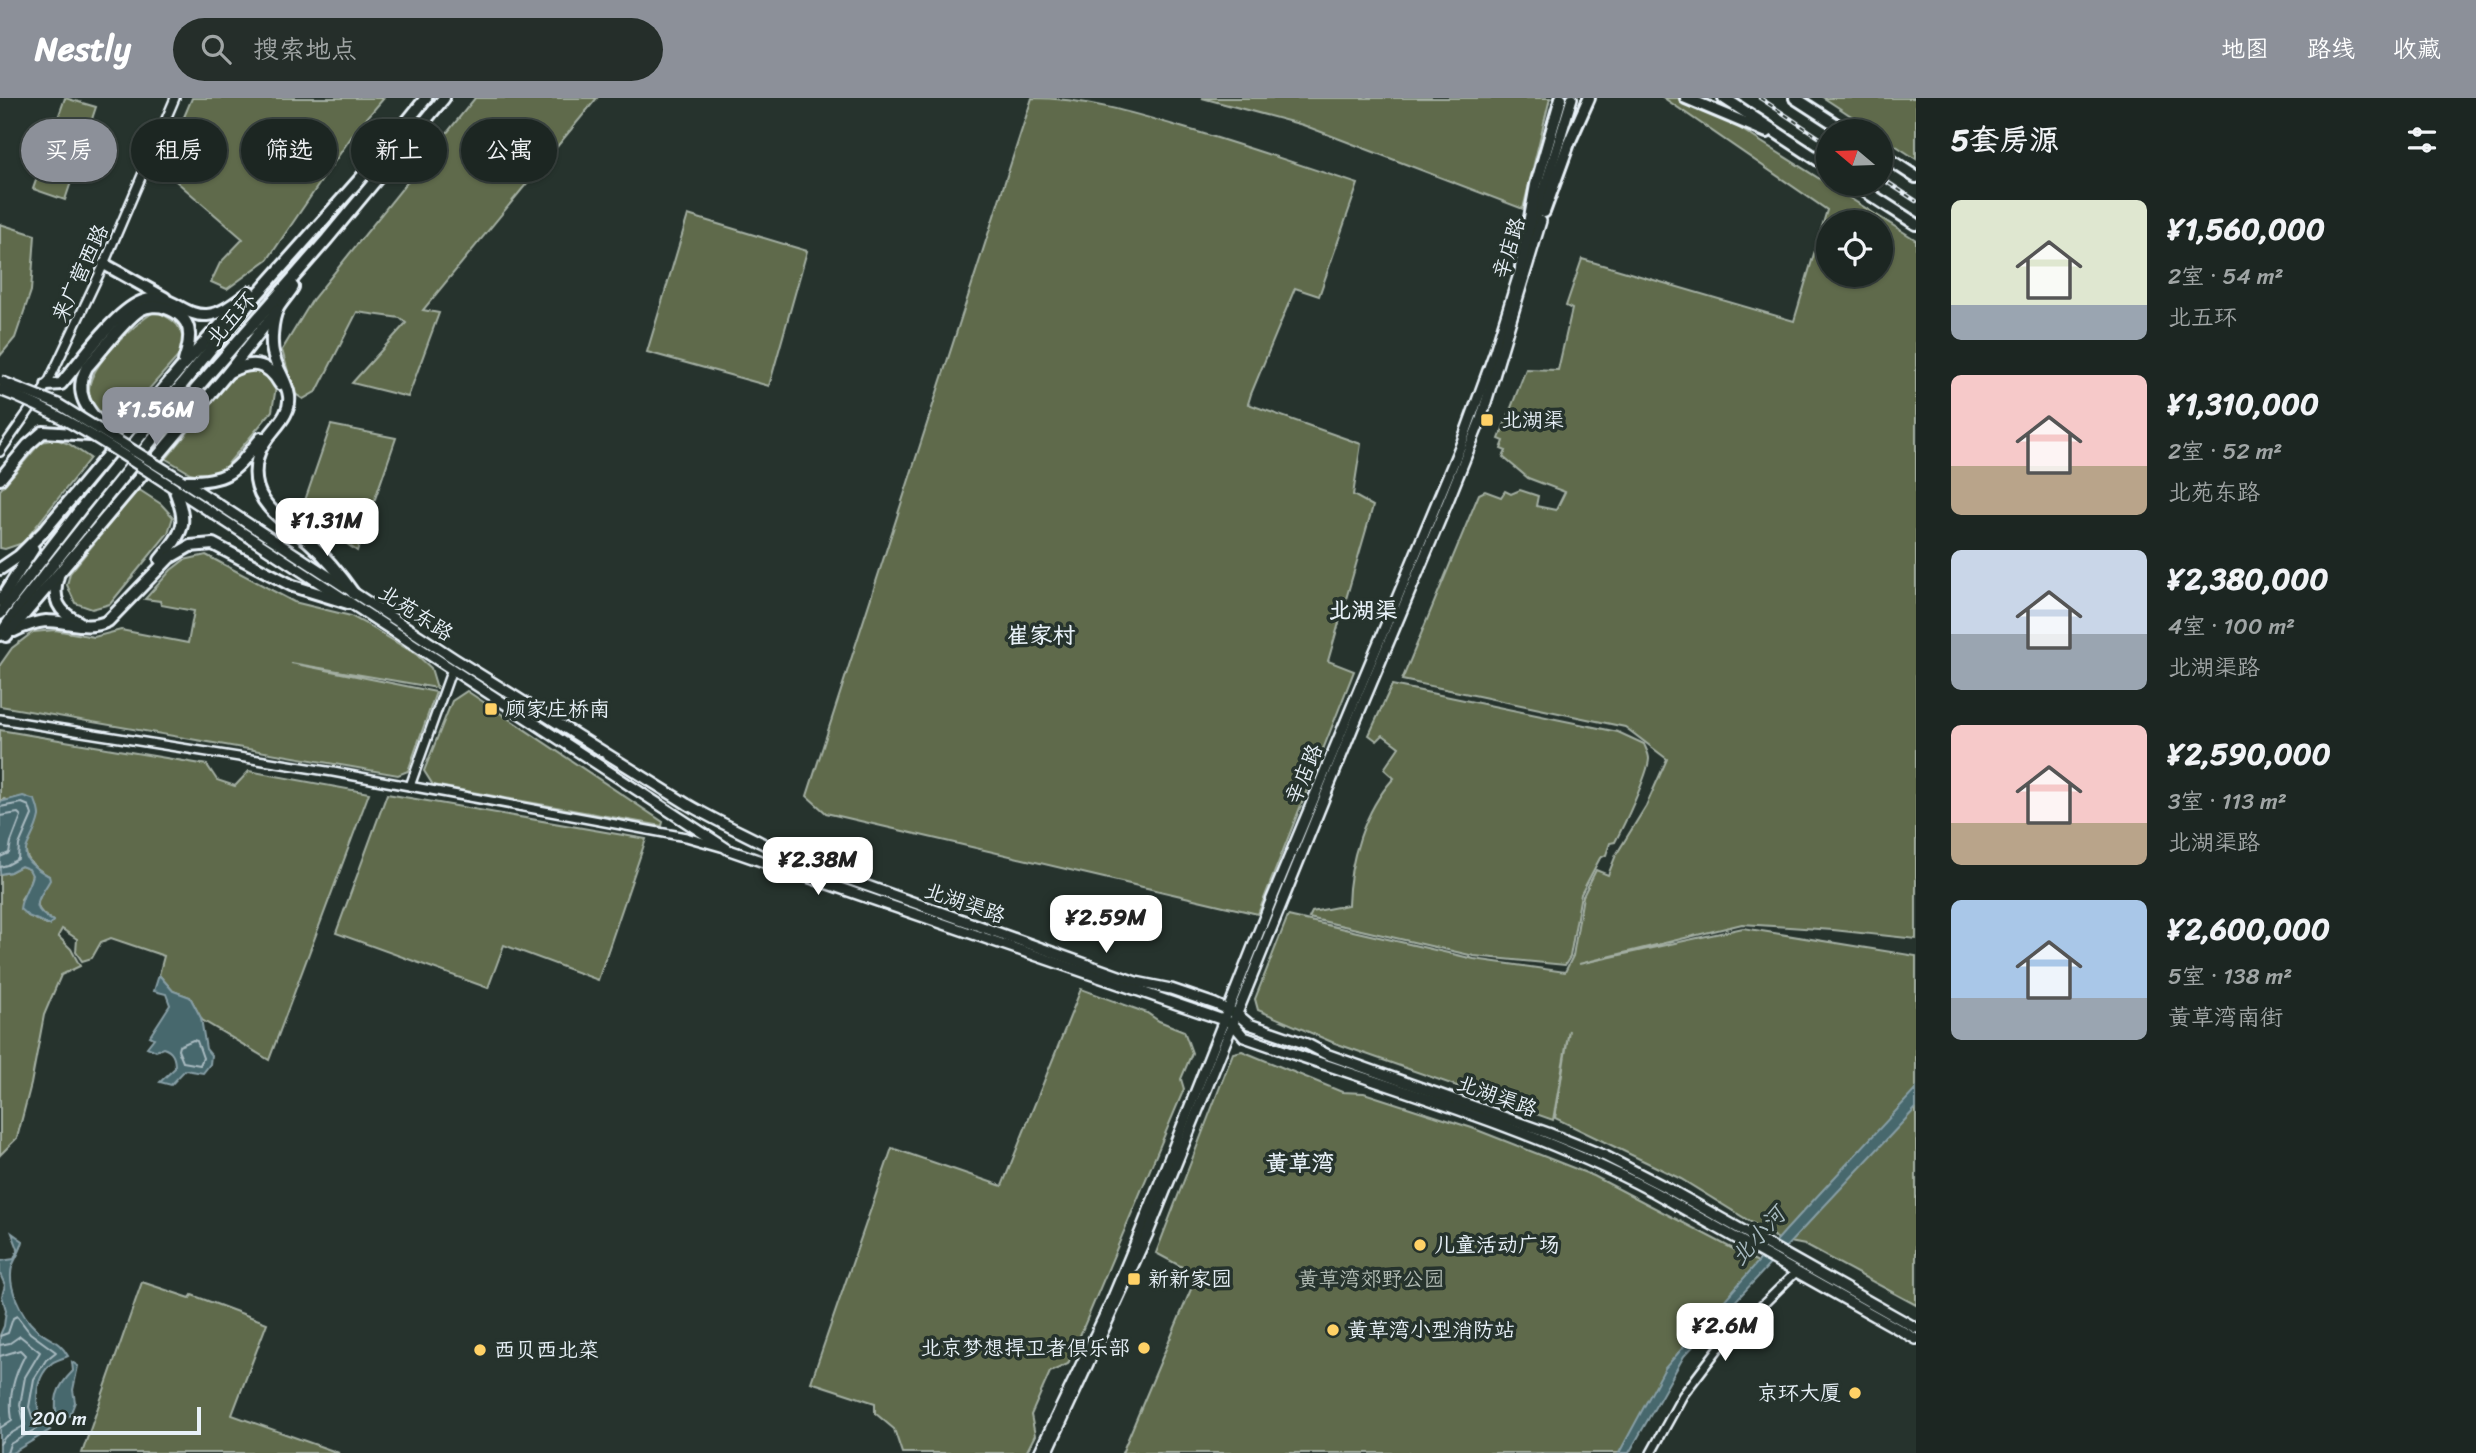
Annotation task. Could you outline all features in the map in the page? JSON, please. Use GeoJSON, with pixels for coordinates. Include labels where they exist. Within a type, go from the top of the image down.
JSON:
{"type":"FeatureCollection","features":[{"type":"Feature","properties":{"kind":"highway","name":"北五环"},"geometry":{"type":"LineString","coordinates":[[0,614],[83,506],[232,323],[367,171],[426,98]]}},
{"type":"Feature","properties":{"kind":"highway","name":"北五环"},"geometry":{"type":"LineString","coordinates":[[3,637],[19,607],[155,436],[327,239],[444,98]]}},
{"type":"Feature","properties":{"kind":"highway"},"geometry":{"type":"LineString","coordinates":[[1521,267],[1535,185],[1561,98]]}},
{"type":"Feature","properties":{"kind":"highway"},"geometry":{"type":"LineString","coordinates":[[1548,208],[1569,143],[1589,98]]}},
{"type":"Feature","properties":{"kind":"highway"},"geometry":{"type":"LineString","coordinates":[[1686,98],[1789,141]]}},
{"type":"Feature","properties":{"kind":"highway"},"geometry":{"type":"LineString","coordinates":[[1724,98],[1816,159]]}},
{"type":"Feature","properties":{"kind":"highway"},"geometry":{"type":"LineString","coordinates":[[1795,98],[1827,119]]}},
{"type":"Feature","properties":{"kind":"highway"},"geometry":{"type":"LineString","coordinates":[[1894,163],[1916,177]]}},
{"type":"Feature","properties":{"kind":"highway"},"geometry":{"type":"LineString","coordinates":[[1873,196],[1916,224]]}},
{"type":"Feature","properties":{"kind":"highway"},"geometry":{"type":"LineString","coordinates":[[0,569],[19,556],[44,531],[181,368],[250,292],[309,236]]}},
{"type":"Feature","properties":{"kind":"highway"},"geometry":{"type":"LineString","coordinates":[[3,637],[227,373],[277,310],[327,239]]}},
{"type":"Feature","properties":{"kind":"highway"},"geometry":{"type":"LineString","coordinates":[[104,264],[187,311],[209,315],[220,312],[250,292]]}},
{"type":"Feature","properties":{"kind":"highway"},"geometry":{"type":"LineString","coordinates":[[47,385],[61,384],[93,345],[130,308],[142,301],[168,299]]}},
{"type":"Feature","properties":{"kind":"highway"},"geometry":{"type":"LineString","coordinates":[[114,439],[86,406],[80,387],[82,376],[87,367],[141,310],[160,306],[178,313],[184,319],[190,345],[181,368]]}},
{"type":"Feature","properties":{"kind":"highway"},"geometry":{"type":"LineString","coordinates":[[277,310],[272,341],[274,356],[285,379],[289,398],[286,415],[259,452],[255,467],[257,484],[262,499],[274,514],[334,566],[351,598]]}},
{"type":"Feature","properties":{"kind":"highway"},"geometry":{"type":"LineString","coordinates":[[59,574],[56,598],[58,607],[68,617],[79,622],[94,623],[108,617],[161,559],[183,527],[179,484],[215,480],[232,472],[276,419],[282,407],[282,388],[274,373],[260,366],[245,365],[227,373]]}},
{"type":"Feature","properties":{"kind":"highway"},"geometry":{"type":"LineString","coordinates":[[0,479],[28,445],[43,432],[90,435]]}},
{"type":"Feature","properties":{"kind":"highway"},"geometry":{"type":"LineString","coordinates":[[0,601],[44,531]]}},
{"type":"Feature","properties":{"kind":"highway"},"geometry":{"type":"LineString","coordinates":[[3,637],[28,624],[45,621],[97,626],[108,621],[169,558],[190,546],[213,544],[293,586],[351,598]]}},
{"type":"Feature","properties":{"kind":"highway"},"geometry":{"type":"LineString","coordinates":[[0,556],[19,556]]}},
{"type":"Feature","properties":{"kind":"main road","name":"辛店路"},"geometry":{"type":"LineString","coordinates":[[1039,1453],[1111,1302],[1353,727],[1428,537],[1473,415],[1572,98]]}},
{"type":"Feature","properties":{"kind":"main road","name":"辛店路"},"geometry":{"type":"LineString","coordinates":[[1227,1010],[1428,537],[1481,419],[1548,208],[1578,98]]}},
{"type":"Feature","properties":{"kind":"main road","name":"北苑东路"},"geometry":{"type":"LineString","coordinates":[[0,381],[58,404],[114,439],[452,669]]}},
{"type":"Feature","properties":{"kind":"main road","name":"北苑东路"},"geometry":{"type":"LineString","coordinates":[[0,390],[31,401],[179,484]]}},
{"type":"Feature","properties":{"kind":"main road","name":"北苑东路"},"geometry":{"type":"LineString","coordinates":[[351,598],[455,659]]}},
{"type":"Feature","properties":{"kind":"main road","name":"北湖渠路"},"geometry":{"type":"LineString","coordinates":[[455,659],[696,809],[792,859],[1126,978],[1171,989],[1227,1010],[1244,1037],[1521,1133],[1592,1161],[1756,1244]]}},
{"type":"Feature","properties":{"kind":"main road","name":"北湖渠路"},"geometry":{"type":"LineString","coordinates":[[452,669],[729,850],[1307,1044],[1326,1054],[1580,1145],[1633,1170],[1756,1244]]}},
{"type":"Feature","properties":{"kind":"main road","name":"辛店路"},"geometry":{"type":"LineString","coordinates":[[1047,1453],[1129,1277],[1231,1019]]}},
{"type":"Feature","properties":{"kind":"main road"},"geometry":{"type":"LineString","coordinates":[[1756,1244],[1916,1328]]}},
{"type":"Feature","properties":{"kind":"main road"},"geometry":{"type":"LineString","coordinates":[[1788,1262],[1796,1272],[1916,1339]]}},
{"type":"Feature","properties":{"kind":"street","name":"来广营西路"},"geometry":{"type":"LineString","coordinates":[[0,452],[47,385],[104,264],[175,98]]}},
{"type":"Feature","properties":{"kind":"street"},"geometry":{"type":"LineString","coordinates":[[410,786],[452,669]]}},
{"type":"Feature","properties":{"kind":"street"},"geometry":{"type":"LineString","coordinates":[[0,719],[410,786],[686,837],[729,850]]}},
{"type":"Feature","properties":{"kind":"street"},"geometry":{"type":"LineString","coordinates":[[1651,1453],[1683,1395],[1718,1349],[1796,1272]]}},
{"type":"Feature","properties":{"kind":"green space"},"geometry":{"type":"Polygon","coordinates":[[[65,98],[96,107],[92,119],[58,119],[65,98]]]}},
{"type":"Feature","properties":{"kind":"green space"},"geometry":{"type":"Polygon","coordinates":[[[192,98],[384,98],[366,119],[351,119],[351,137],[337,158],[337,119],[241,119],[241,182],[321,182],[268,259],[227,289],[211,282],[220,263],[243,239],[177,182],[227,182],[227,119],[183,119],[192,98]]]}},
{"type":"Feature","properties":{"kind":"green space"},"geometry":{"type":"Polygon","coordinates":[[[475,98],[597,98],[557,147],[557,119],[461,119],[461,182],[528,182],[423,310],[439,313],[408,397],[352,383],[406,323],[400,318],[357,312],[317,391],[303,399],[294,393],[282,350],[313,299],[407,182],[447,182],[447,133],[475,98]]]}},
{"type":"Feature","properties":{"kind":"green space"},"geometry":{"type":"Polygon","coordinates":[[[1032,98],[1071,101],[1128,112],[1228,141],[1358,184],[1319,296],[1295,288],[1248,404],[1361,444],[1353,495],[1373,506],[1328,661],[1354,671],[1258,914],[826,813],[807,796],[1032,98]]]}},
{"type":"Feature","properties":{"kind":"green space"},"geometry":{"type":"Polygon","coordinates":[[[1202,98],[1550,98],[1523,209],[1303,125],[1202,98]]]}},
{"type":"Feature","properties":{"kind":"green space"},"geometry":{"type":"Polygon","coordinates":[[[1664,98],[1692,98],[1816,177],[1816,196],[1847,196],[1869,210],[1827,210],[1664,98]]]}},
{"type":"Feature","properties":{"kind":"green space"},"geometry":{"type":"Polygon","coordinates":[[[1824,98],[1916,98],[1916,159],[1894,145],[1894,119],[1856,119],[1824,98]]]}},
{"type":"Feature","properties":{"kind":"green space"},"geometry":{"type":"Polygon","coordinates":[[[35,182],[71,182],[65,200],[33,189],[35,182]]]}},
{"type":"Feature","properties":{"kind":"green space"},"geometry":{"type":"Polygon","coordinates":[[[688,215],[807,251],[769,386],[647,352],[688,215]]]}},
{"type":"Feature","properties":{"kind":"green space"},"geometry":{"type":"Polygon","coordinates":[[[0,224],[35,235],[31,291],[15,338],[0,356],[0,224]]]}},
{"type":"Feature","properties":{"kind":"green space"},"geometry":{"type":"Polygon","coordinates":[[[1893,225],[1916,240],[1916,939],[1742,924],[1579,964],[1743,928],[1916,956],[1916,1305],[1805,1245],[1780,1240],[1681,1179],[1555,1118],[1569,1030],[1553,1120],[1332,1042],[1258,1010],[1255,999],[1288,916],[1474,959],[1565,972],[1573,956],[1583,896],[1596,870],[1608,875],[1616,855],[1646,806],[1667,759],[1625,727],[1402,680],[1479,494],[1485,491],[1501,497],[1505,491],[1511,494],[1520,490],[1538,496],[1536,506],[1556,510],[1565,492],[1528,478],[1503,457],[1506,451],[1501,449],[1504,441],[1499,439],[1526,369],[1558,370],[1572,309],[1566,306],[1582,259],[1794,321],[1816,247],[1816,287],[1893,287],[1893,225]]]}},
{"type":"Feature","properties":{"kind":"green space"},"geometry":{"type":"Polygon","coordinates":[[[155,311],[177,325],[182,335],[183,351],[117,425],[92,406],[89,389],[92,379],[115,345],[155,311]]]}},
{"type":"Feature","properties":{"kind":"green space"},"geometry":{"type":"Polygon","coordinates":[[[254,369],[269,375],[276,387],[272,411],[222,471],[204,476],[190,473],[166,459],[236,373],[254,369]]]}},
{"type":"Feature","properties":{"kind":"green space"},"geometry":{"type":"Polygon","coordinates":[[[331,425],[396,438],[357,551],[301,512],[331,425]]]}},
{"type":"Feature","properties":{"kind":"green space"},"geometry":{"type":"Polygon","coordinates":[[[56,439],[90,458],[23,543],[0,548],[0,490],[41,442],[56,439]]]}},
{"type":"Feature","properties":{"kind":"green space"},"geometry":{"type":"Polygon","coordinates":[[[138,489],[161,504],[173,517],[168,533],[110,604],[92,609],[75,603],[67,585],[70,573],[138,489]]]}},
{"type":"Feature","properties":{"kind":"green space"},"geometry":{"type":"Polygon","coordinates":[[[206,555],[294,602],[351,616],[417,655],[431,668],[437,688],[291,663],[436,692],[408,771],[398,775],[0,706],[0,665],[12,648],[33,632],[55,630],[94,637],[121,630],[188,643],[194,611],[145,599],[171,570],[184,560],[206,555]]]}},
{"type":"Feature","properties":{"kind":"green space"},"geometry":{"type":"Polygon","coordinates":[[[1392,685],[1618,732],[1644,744],[1648,753],[1648,767],[1615,842],[1610,843],[1606,855],[1600,858],[1581,894],[1570,957],[1565,965],[1474,956],[1309,918],[1312,912],[1348,905],[1351,872],[1360,837],[1374,805],[1394,778],[1384,769],[1399,747],[1383,735],[1377,741],[1369,735],[1392,685]]]}},
{"type":"Feature","properties":{"kind":"green space"},"geometry":{"type":"Polygon","coordinates":[[[467,691],[663,822],[662,826],[433,785],[424,771],[452,701],[467,691]]]}},
{"type":"Feature","properties":{"kind":"green space"},"geometry":{"type":"Polygon","coordinates":[[[0,730],[207,765],[217,780],[235,786],[249,771],[369,793],[269,1060],[202,1020],[190,997],[173,991],[159,975],[164,956],[111,938],[101,942],[92,958],[82,961],[76,952],[77,939],[62,929],[58,936],[71,949],[80,966],[61,975],[44,1015],[17,1138],[0,1155],[0,874],[21,866],[29,869],[32,874],[21,899],[28,916],[49,925],[53,921],[38,905],[49,876],[31,862],[26,850],[39,815],[4,799],[0,802],[0,730]]]}},
{"type":"Feature","properties":{"kind":"green space"},"geometry":{"type":"Polygon","coordinates":[[[387,794],[646,839],[598,980],[504,945],[488,988],[336,933],[387,794]]]}},
{"type":"Feature","properties":{"kind":"green space"},"geometry":{"type":"Polygon","coordinates":[[[1081,989],[1147,1013],[1184,1031],[1192,1053],[1181,1079],[1184,1089],[1068,1364],[1050,1372],[1031,1415],[1035,1435],[1026,1453],[902,1453],[894,1429],[875,1413],[875,1403],[811,1382],[892,1148],[1002,1186],[1081,989]]]}},
{"type":"Feature","properties":{"kind":"green space","name":"黄草湾郊野公园"},"geometry":{"type":"Polygon","coordinates":[[[1242,1051],[1342,1092],[1364,1093],[1472,1128],[1594,1176],[1762,1264],[1678,1353],[1621,1453],[1122,1453],[1197,1275],[1156,1253],[1233,1053],[1242,1051]]]}},
{"type":"Feature","properties":{"kind":"green space"},"geometry":{"type":"Polygon","coordinates":[[[142,1282],[190,1298],[192,1295],[267,1323],[232,1415],[339,1453],[82,1453],[142,1282]]]}},
{"type":"Feature","properties":{"kind":"water"},"geometry":{"type":"Polygon","coordinates":[[[23,796],[35,800],[38,810],[39,816],[26,855],[36,868],[49,876],[50,880],[39,898],[38,907],[40,912],[53,921],[50,925],[28,916],[20,909],[32,875],[29,869],[21,866],[0,874],[0,802],[23,796]]]}},
{"type":"Feature","properties":{"kind":"water"},"geometry":{"type":"Polygon","coordinates":[[[159,975],[173,991],[190,997],[201,1018],[206,1049],[211,1055],[210,1064],[203,1073],[185,1070],[171,1085],[160,1082],[175,1068],[173,1055],[163,1048],[156,1051],[147,1047],[154,1038],[150,1036],[170,1005],[166,994],[154,991],[159,975]]]}},
{"type":"Feature","properties":{"kind":"water","name":"北小河"},"geometry":{"type":"Polygon","coordinates":[[[1916,1089],[1916,1108],[1684,1356],[1629,1453],[1619,1453],[1665,1368],[1786,1230],[1916,1089]]]}},
{"type":"Feature","properties":{"kind":"water"},"geometry":{"type":"Polygon","coordinates":[[[12,1233],[23,1241],[11,1275],[16,1300],[39,1332],[61,1346],[68,1356],[52,1363],[45,1370],[38,1387],[40,1415],[50,1430],[12,1453],[0,1453],[0,1335],[6,1310],[2,1296],[5,1285],[0,1274],[0,1261],[14,1259],[18,1249],[12,1233]]]}},
{"type":"Feature","properties":{"kind":"water"},"geometry":{"type":"Polygon","coordinates":[[[72,1362],[78,1366],[73,1390],[75,1402],[70,1415],[58,1425],[57,1395],[73,1371],[72,1362]]]}},
{"type":"Feature","properties":{"kind":"railway"},"geometry":{"type":"LineString","coordinates":[[1760,98],[1816,135]]}},
{"type":"Feature","properties":{"kind":"railway"},"geometry":{"type":"LineString","coordinates":[[1894,187],[1916,201]]}},
{"type":"Feature","properties":{"kind":"place","name":"北湖渠"},"geometry":{"type":"Point","coordinates":[1487,420]}},
{"type":"Feature","properties":{"kind":"place","name":"顾家庄桥南"},"geometry":{"type":"Point","coordinates":[491,709]}},
{"type":"Feature","properties":{"kind":"place","name":"儿童活动广场"},"geometry":{"type":"Point","coordinates":[1420,1245]}},
{"type":"Feature","properties":{"kind":"place","name":"新新家园"},"geometry":{"type":"Point","coordinates":[1134,1279]}},
{"type":"Feature","properties":{"kind":"place","name":"黄草湾小型消防站"},"geometry":{"type":"Point","coordinates":[1333,1330]}},
{"type":"Feature","properties":{"kind":"place","name":"北京梦想捍卫者俱乐部"},"geometry":{"type":"Point","coordinates":[1144,1348]}},
{"type":"Feature","properties":{"kind":"place","name":"西贝西北菜"},"geometry":{"type":"Point","coordinates":[480,1350]}},
{"type":"Feature","properties":{"kind":"place","name":"京环大厦"},"geometry":{"type":"Point","coordinates":[1855,1393]}},
{"type":"Feature","properties":{"kind":"district","name":"北湖渠"},"geometry":{"type":"Point","coordinates":[1363,610]}},
{"type":"Feature","properties":{"kind":"district","name":"崔家村"},"geometry":{"type":"Point","coordinates":[1041,635]}},
{"type":"Feature","properties":{"kind":"district","name":"黄草湾"},"geometry":{"type":"Point","coordinates":[1300,1163]}}]}
